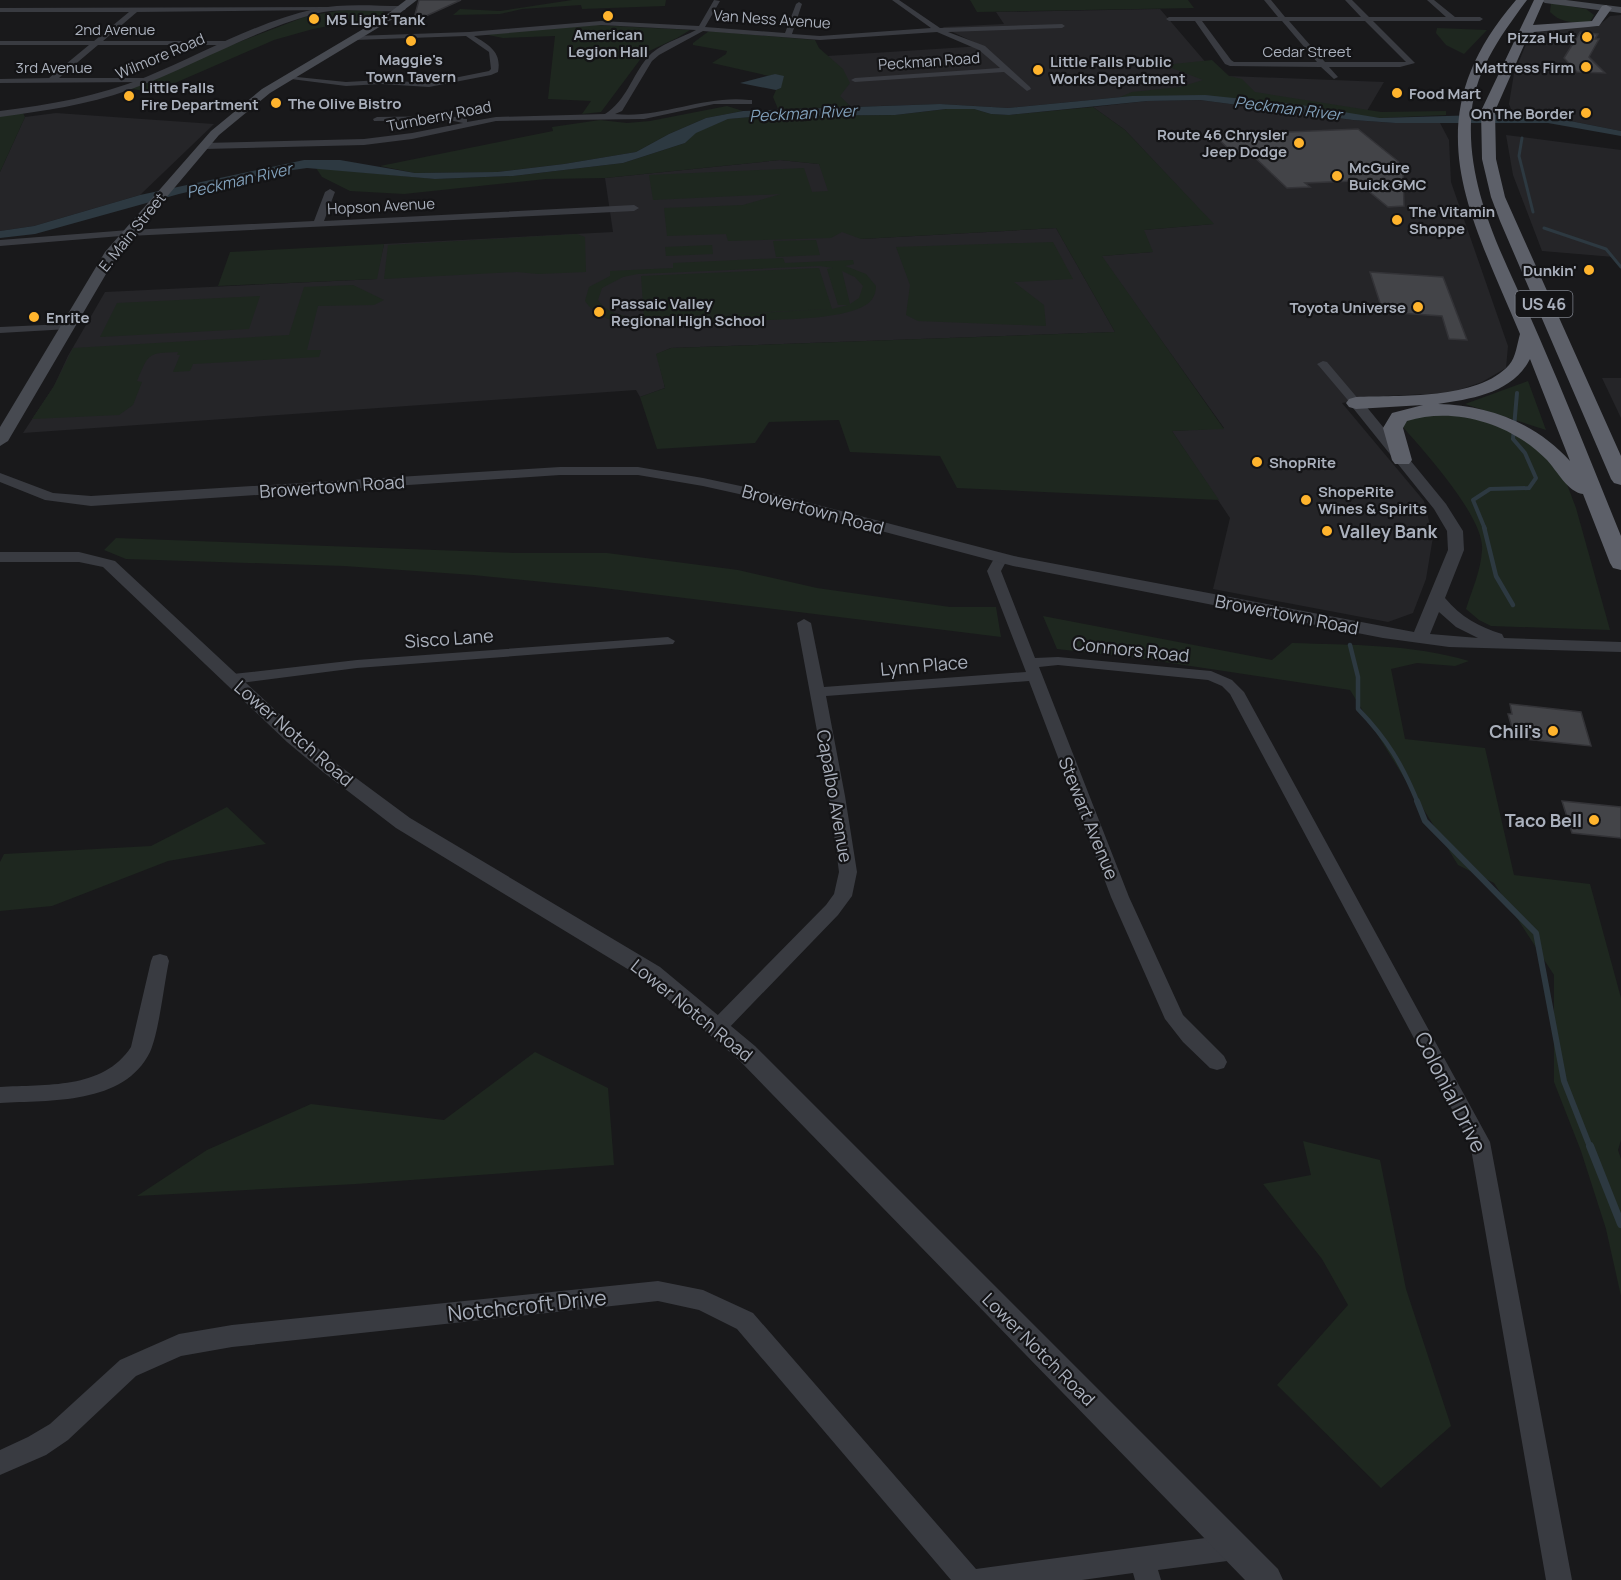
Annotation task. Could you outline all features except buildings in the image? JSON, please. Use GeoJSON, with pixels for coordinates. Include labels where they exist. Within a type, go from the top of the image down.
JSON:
{"type":"FeatureCollection","features":[{"type":"Feature","properties":{"kind":"highway","name":"US 46"},"geometry":{"type":"LineString","coordinates":[[1522,0],[1505,22],[1478,66],[1465,117],[1467,170],[1476,201],[1621,563]]}},
{"type":"Feature","properties":{"kind":"highway","name":"US 46"},"geometry":{"type":"LineString","coordinates":[[1541,1],[1519,43],[1488,117],[1489,159],[1498,197],[1621,479]]}},
{"type":"Feature","properties":{"kind":"highway"},"geometry":{"type":"LineString","coordinates":[[1541,1],[1543,14],[1553,20],[1584,26]]}},
{"type":"Feature","properties":{"kind":"highway"},"geometry":{"type":"LineString","coordinates":[[1519,43],[1530,30],[1538,27],[1584,26],[1597,23],[1605,8]]}},
{"type":"Feature","properties":{"kind":"highway"},"geometry":{"type":"LineString","coordinates":[[1360,408],[1462,395],[1487,389],[1515,370],[1529,335]]}},
{"type":"Feature","properties":{"kind":"highway"},"geometry":{"type":"LineString","coordinates":[[1360,408],[1431,408],[1453,410],[1492,419],[1544,447],[1598,507]]}},
{"type":"Feature","properties":{"kind":"highway"},"geometry":{"type":"LineString","coordinates":[[1402,460],[1393,428],[1399,417],[1431,408]]}},
{"type":"Feature","properties":{"kind":"highway"},"geometry":{"type":"LineString","coordinates":[[1603,437],[1621,457]]}},
{"type":"Feature","properties":{"kind":"main road","name":"E. Main Street"},"geometry":{"type":"LineString","coordinates":[[0,441],[65,327],[110,255],[204,146],[233,117],[287,78],[412,0]]}},
{"type":"Feature","properties":{"kind":"main road"},"geometry":{"type":"LineString","coordinates":[[1541,1],[1621,10]]}},
{"type":"Feature","properties":{"kind":"street"},"geometry":{"type":"LineString","coordinates":[[39,9],[51,0]]}},
{"type":"Feature","properties":{"kind":"street"},"geometry":{"type":"LineString","coordinates":[[201,9],[210,0]]}},
{"type":"Feature","properties":{"kind":"street"},"geometry":{"type":"LineString","coordinates":[[895,0],[938,30],[979,46],[1027,89]]}},
{"type":"Feature","properties":{"kind":"street"},"geometry":{"type":"LineString","coordinates":[[1267,0],[1334,77]]}},
{"type":"Feature","properties":{"kind":"street"},"geometry":{"type":"LineString","coordinates":[[1348,0],[1367,19]]}},
{"type":"Feature","properties":{"kind":"street"},"geometry":{"type":"LineString","coordinates":[[1430,0],[1453,19]]}},
{"type":"Feature","properties":{"kind":"street"},"geometry":{"type":"LineString","coordinates":[[607,116],[619,109],[649,60],[656,53],[686,40],[702,28],[717,1]]}},
{"type":"Feature","properties":{"kind":"street"},"geometry":{"type":"LineString","coordinates":[[787,37],[799,4]]}},
{"type":"Feature","properties":{"kind":"street","name":"Wilmore Road"},"geometry":{"type":"LineString","coordinates":[[0,114],[36,110],[91,98],[145,80],[230,43],[308,13],[328,9],[402,8]]}},
{"type":"Feature","properties":{"kind":"street"},"geometry":{"type":"LineString","coordinates":[[52,81],[136,9]]}},
{"type":"Feature","properties":{"kind":"street"},"geometry":{"type":"LineString","coordinates":[[0,10],[328,9]]}},
{"type":"Feature","properties":{"kind":"street"},"geometry":{"type":"LineString","coordinates":[[1169,19],[1480,19]]}},
{"type":"Feature","properties":{"kind":"street","name":"Cedar Street"},"geometry":{"type":"LineString","coordinates":[[1197,19],[1226,59],[1238,65],[1411,63],[1367,19]]}},
{"type":"Feature","properties":{"kind":"street","name":"Van Ness Avenue"},"geometry":{"type":"LineString","coordinates":[[354,38],[466,34],[601,23],[828,38],[938,30],[1062,26]]}},
{"type":"Feature","properties":{"kind":"street"},"geometry":{"type":"LineString","coordinates":[[287,78],[346,84],[381,82],[429,85],[491,73],[495,70],[497,57],[494,51],[466,34]]}},
{"type":"Feature","properties":{"kind":"street","name":"2nd Avenue"},"geometry":{"type":"LineString","coordinates":[[0,43],[230,43]]}},
{"type":"Feature","properties":{"kind":"street","name":"Peckman Road"},"geometry":{"type":"LineString","coordinates":[[855,80],[1005,70]]}},
{"type":"Feature","properties":{"kind":"street","name":"3rd Avenue"},"geometry":{"type":"LineString","coordinates":[[0,81],[145,80]]}},
{"type":"Feature","properties":{"kind":"street","name":"Turnberry Road"},"geometry":{"type":"LineString","coordinates":[[204,146],[364,142],[521,117],[641,118],[729,100],[749,102]]}},
{"type":"Feature","properties":{"kind":"street"},"geometry":{"type":"LineString","coordinates":[[377,119],[449,118],[464,120],[470,124]]}},
{"type":"Feature","properties":{"kind":"street"},"geometry":{"type":"LineString","coordinates":[[318,224],[330,192]]}},
{"type":"Feature","properties":{"kind":"street","name":"Hopson Avenue"},"geometry":{"type":"LineString","coordinates":[[129,233],[634,208]]}},
{"type":"Feature","properties":{"kind":"street"},"geometry":{"type":"LineString","coordinates":[[0,243],[129,233]]}},
{"type":"Feature","properties":{"kind":"street"},"geometry":{"type":"LineString","coordinates":[[0,330],[65,327]]}},
{"type":"Feature","properties":{"kind":"street"},"geometry":{"type":"LineString","coordinates":[[1323,364],[1441,507],[1455,531],[1456,550],[1420,638]]}},
{"type":"Feature","properties":{"kind":"street","name":"Browertown Road"},"geometry":{"type":"LineString","coordinates":[[0,477],[50,497],[91,501],[560,471],[638,471],[759,494],[1000,558],[1262,610],[1449,642],[1621,647]]}},
{"type":"Feature","properties":{"kind":"street","name":"Lower Notch Road"},"geometry":{"type":"LineString","coordinates":[[0,557],[79,557],[92,558],[109,564],[294,738],[403,823],[652,973],[755,1061],[1267,1580]]}},
{"type":"Feature","properties":{"kind":"street","name":"Stewart Avenue"},"geometry":{"type":"LineString","coordinates":[[1000,558],[994,571],[1120,897],[1174,1019],[1217,1062]]}},
{"type":"Feature","properties":{"kind":"street"},"geometry":{"type":"LineString","coordinates":[[1437,598],[1449,614],[1472,630],[1522,645]]}},
{"type":"Feature","properties":{"kind":"street","name":"Capalbo Avenue"},"geometry":{"type":"LineString","coordinates":[[717,1028],[843,896],[848,872],[804,623]]}},
{"type":"Feature","properties":{"kind":"street","name":"Sisco Lane"},"geometry":{"type":"LineString","coordinates":[[233,680],[303,669],[357,664],[668,641]]}},
{"type":"Feature","properties":{"kind":"street","name":"Connors Road"},"geometry":{"type":"LineString","coordinates":[[1032,669],[1058,661],[1211,676],[1227,683]]}},
{"type":"Feature","properties":{"kind":"street","name":"Lynn Place"},"geometry":{"type":"LineString","coordinates":[[817,692],[1032,669]]}},
{"type":"Feature","properties":{"kind":"street","name":"Colonial Drive"},"geometry":{"type":"LineString","coordinates":[[1227,683],[1236,692],[1480,1142],[1559,1580]]}},
{"type":"Feature","properties":{"kind":"street"},"geometry":{"type":"LineString","coordinates":[[0,1095],[89,1088],[113,1080],[129,1069],[141,1049],[160,961]]}},
{"type":"Feature","properties":{"kind":"street","name":"Notchcroft Drive"},"geometry":{"type":"LineString","coordinates":[[0,1463],[37,1446],[59,1431],[128,1368],[179,1345],[232,1336],[658,1291],[682,1293],[704,1299],[745,1321],[968,1580]]}},
{"type":"Feature","properties":{"kind":"street"},"geometry":{"type":"LineString","coordinates":[[981,1580],[1145,1570],[1234,1547]]}},
{"type":"Feature","properties":{"kind":"shaded area"},"geometry":{"type":"Polygon","coordinates":[[[572,0],[666,0],[665,6],[582,9],[581,5],[522,9],[500,14],[453,15],[460,9],[500,11],[572,0]]]}},
{"type":"Feature","properties":{"kind":"shaded area"},"geometry":{"type":"Polygon","coordinates":[[[970,0],[1188,0],[1194,8],[977,12],[970,0]]]}},
{"type":"Feature","properties":{"kind":"shaded area"},"geometry":{"type":"Polygon","coordinates":[[[1551,3],[1586,9],[1594,15],[1590,22],[1563,20],[1550,12],[1551,3]]]}},
{"type":"Feature","properties":{"kind":"shaded area"},"geometry":{"type":"Polygon","coordinates":[[[1160,9],[1214,72],[1229,76],[1384,82],[1364,116],[1301,105],[1132,96],[1008,108],[940,104],[851,107],[840,97],[827,56],[982,46],[942,27],[1004,24],[996,12],[1160,9]]]}},
{"type":"Feature","properties":{"kind":"shaded area"},"geometry":{"type":"Polygon","coordinates":[[[343,10],[382,11],[387,14],[371,22],[354,21],[274,40],[152,93],[129,88],[307,16],[343,10]]]}},
{"type":"Feature","properties":{"kind":"shaded area"},"geometry":{"type":"Polygon","coordinates":[[[1621,15],[1621,131],[1560,119],[1513,114],[1509,104],[1514,73],[1527,42],[1540,29],[1597,27],[1610,16],[1621,15]]]}},
{"type":"Feature","properties":{"kind":"shaded area"},"geometry":{"type":"Polygon","coordinates":[[[596,25],[690,30],[645,53],[601,112],[582,114],[591,101],[548,99],[555,36],[503,38],[483,34],[596,25]]]}},
{"type":"Feature","properties":{"kind":"shaded area"},"geometry":{"type":"Polygon","coordinates":[[[1437,28],[1487,30],[1464,54],[1446,45],[1436,33],[1437,28]]]}},
{"type":"Feature","properties":{"kind":"shaded area"},"geometry":{"type":"Polygon","coordinates":[[[709,31],[815,40],[819,48],[843,69],[850,83],[840,96],[851,107],[778,109],[773,97],[776,90],[781,88],[775,74],[769,76],[712,63],[727,51],[693,45],[709,31]]]}},
{"type":"Feature","properties":{"kind":"shaded area"},"geometry":{"type":"Polygon","coordinates":[[[1212,60],[1229,76],[1242,79],[1255,92],[1381,112],[1446,111],[1446,115],[1380,118],[1205,95],[1120,97],[1132,92],[1180,87],[1203,80],[1164,65],[1212,60]]]}},
{"type":"Feature","properties":{"kind":"shaded area"},"geometry":{"type":"Polygon","coordinates":[[[1200,100],[1353,120],[1395,123],[1439,121],[1449,140],[1451,182],[1508,346],[1506,368],[1482,382],[1450,393],[1384,396],[1342,403],[1424,501],[1433,537],[1426,579],[1413,613],[1388,622],[1213,589],[1230,518],[1172,431],[1224,428],[1101,256],[1152,252],[1143,230],[1213,224],[1125,130],[1093,107],[1147,101],[1200,100]]]}},
{"type":"Feature","properties":{"kind":"shaded area"},"geometry":{"type":"Polygon","coordinates":[[[727,106],[743,111],[706,118],[636,152],[497,172],[415,173],[380,166],[553,131],[552,127],[600,120],[627,123],[650,121],[727,106]]]}},
{"type":"Feature","properties":{"kind":"shaded area"},"geometry":{"type":"Polygon","coordinates":[[[1093,107],[1125,130],[1214,224],[1144,230],[1153,252],[1102,256],[1224,429],[1172,431],[1219,500],[957,488],[940,456],[850,452],[839,420],[769,422],[755,443],[657,449],[640,397],[665,388],[656,354],[671,348],[1115,332],[1056,228],[861,239],[842,232],[831,238],[728,241],[726,234],[667,236],[664,208],[743,205],[781,194],[653,200],[649,175],[804,168],[812,192],[828,191],[819,164],[780,160],[605,178],[546,179],[404,194],[350,191],[322,177],[316,168],[435,179],[513,176],[623,163],[685,143],[696,132],[728,119],[762,116],[895,115],[947,109],[974,109],[991,114],[1009,115],[1093,107]]]}},
{"type":"Feature","properties":{"kind":"shaded area"},"geometry":{"type":"Polygon","coordinates":[[[23,113],[25,117],[0,172],[0,115],[23,113]]]}},
{"type":"Feature","properties":{"kind":"shaded area"},"geometry":{"type":"Polygon","coordinates":[[[56,113],[214,124],[140,195],[34,226],[0,231],[0,172],[25,117],[56,113]]]}},
{"type":"Feature","properties":{"kind":"shaded area"},"geometry":{"type":"Polygon","coordinates":[[[1506,135],[1621,150],[1621,267],[1614,257],[1542,251],[1513,175],[1506,135]]]}},
{"type":"Feature","properties":{"kind":"shaded area","name":"Passaic Valley Regional High School"},"geometry":{"type":"Polygon","coordinates":[[[780,160],[819,164],[861,239],[1056,228],[1115,332],[671,348],[657,354],[665,388],[640,397],[636,390],[23,433],[54,386],[68,356],[105,292],[376,279],[384,244],[613,232],[605,178],[780,160]]]}},
{"type":"Feature","properties":{"kind":"shaded area"},"geometry":{"type":"Polygon","coordinates":[[[577,234],[585,237],[586,272],[538,274],[517,272],[384,279],[388,245],[577,234]]]}},
{"type":"Feature","properties":{"kind":"shaded area"},"geometry":{"type":"Polygon","coordinates":[[[816,240],[820,255],[776,257],[773,241],[816,240]]]}},
{"type":"Feature","properties":{"kind":"shaded area"},"geometry":{"type":"Polygon","coordinates":[[[1053,242],[1073,279],[1014,282],[1044,305],[1046,326],[918,321],[906,315],[910,285],[896,247],[1053,242]]]}},
{"type":"Feature","properties":{"kind":"shaded area"},"geometry":{"type":"Polygon","coordinates":[[[384,244],[377,279],[218,286],[230,252],[384,244]]]}},
{"type":"Feature","properties":{"kind":"shaded area"},"geometry":{"type":"Polygon","coordinates":[[[712,245],[713,254],[666,256],[665,247],[712,245]]]}},
{"type":"Feature","properties":{"kind":"shaded area"},"geometry":{"type":"Polygon","coordinates":[[[783,258],[785,263],[853,260],[854,264],[845,266],[866,274],[876,286],[876,290],[872,299],[865,305],[849,312],[833,315],[663,326],[637,325],[612,320],[597,313],[585,301],[589,287],[610,276],[610,271],[673,268],[673,263],[783,258]],[[820,266],[638,274],[623,277],[602,288],[598,300],[613,312],[646,319],[829,309],[644,318],[641,276],[819,268],[832,309],[848,305],[838,305],[827,269],[833,268],[820,266]],[[842,271],[850,304],[859,298],[863,286],[855,277],[842,271]]]}},
{"type":"Feature","properties":{"kind":"shaded area"},"geometry":{"type":"Polygon","coordinates":[[[353,285],[384,300],[374,305],[318,306],[307,350],[321,350],[319,357],[193,364],[190,371],[173,372],[180,355],[177,355],[178,352],[155,354],[147,360],[137,381],[142,382],[133,405],[119,415],[32,419],[54,386],[73,348],[289,335],[304,287],[353,285]]]}},
{"type":"Feature","properties":{"kind":"shaded area"},"geometry":{"type":"Polygon","coordinates":[[[260,296],[249,329],[100,337],[117,303],[260,296]]]}},
{"type":"Feature","properties":{"kind":"shaded area"},"geometry":{"type":"Polygon","coordinates":[[[1602,378],[1621,378],[1621,418],[1602,378]]]}},
{"type":"Feature","properties":{"kind":"shaded area"},"geometry":{"type":"Polygon","coordinates":[[[1528,381],[1546,430],[1465,404],[1528,381]]]}},
{"type":"Feature","properties":{"kind":"shaded area"},"geometry":{"type":"Polygon","coordinates":[[[1427,411],[1488,421],[1521,437],[1560,466],[1576,508],[1610,630],[1491,626],[1466,609],[1480,565],[1482,550],[1480,537],[1464,503],[1402,426],[1408,419],[1427,411]]]}},
{"type":"Feature","properties":{"kind":"shaded area"},"geometry":{"type":"Polygon","coordinates":[[[116,538],[515,553],[607,553],[738,570],[817,588],[950,607],[996,607],[1001,637],[595,587],[473,575],[344,566],[126,559],[104,550],[116,538]]]}},
{"type":"Feature","properties":{"kind":"shaded area"},"geometry":{"type":"Polygon","coordinates":[[[1043,616],[1272,660],[1292,643],[1403,648],[1469,661],[1455,666],[1417,663],[1391,669],[1405,739],[1485,748],[1514,875],[1590,884],[1621,998],[1621,1140],[1618,1150],[1621,1159],[1621,1296],[1606,1229],[1581,1151],[1554,1082],[1554,975],[1494,883],[1458,865],[1350,690],[1144,659],[1057,649],[1043,616]]]}},
{"type":"Feature","properties":{"kind":"shaded area"},"geometry":{"type":"Polygon","coordinates":[[[227,807],[266,844],[168,861],[52,906],[0,911],[0,862],[4,854],[151,846],[227,807]]]}},
{"type":"Feature","properties":{"kind":"shaded area"},"geometry":{"type":"Polygon","coordinates":[[[535,1052],[608,1088],[614,1165],[356,1184],[137,1196],[207,1150],[311,1104],[444,1120],[535,1052]]]}},
{"type":"Feature","properties":{"kind":"shaded area"},"geometry":{"type":"Polygon","coordinates":[[[1303,1141],[1380,1160],[1406,1289],[1451,1426],[1381,1488],[1277,1385],[1348,1305],[1322,1259],[1263,1184],[1311,1175],[1303,1141]]]}},
{"type":"Feature","properties":{"kind":"water"},"geometry":{"type":"Polygon","coordinates":[[[775,74],[784,76],[781,88],[776,90],[740,83],[775,74]]]}},
{"type":"Feature","properties":{"kind":"water","name":"Peckman River"},"geometry":{"type":"Polygon","coordinates":[[[1205,95],[1301,105],[1380,118],[1513,114],[1560,119],[1621,131],[1621,136],[1548,123],[1395,123],[1353,120],[1200,100],[1147,101],[1009,115],[991,114],[974,109],[946,109],[895,115],[762,116],[728,119],[696,133],[685,143],[623,163],[513,176],[435,179],[307,168],[265,174],[179,194],[35,234],[0,238],[0,231],[34,226],[140,195],[304,160],[340,160],[415,173],[497,172],[636,152],[706,118],[743,111],[940,104],[1008,108],[1132,96],[1205,95]]]}},
{"type":"Feature","properties":{"kind":"waterway"},"geometry":{"type":"LineString","coordinates":[[1522,138],[1519,156],[1533,212]]}},
{"type":"Feature","properties":{"kind":"waterway"},"geometry":{"type":"LineString","coordinates":[[1544,228],[1606,249],[1621,267]]}},
{"type":"Feature","properties":{"kind":"waterway"},"geometry":{"type":"LineString","coordinates":[[1485,529],[1473,500],[1490,489],[1529,488],[1536,478],[1525,453],[1513,439],[1517,393]]}},
{"type":"Feature","properties":{"kind":"waterway"},"geometry":{"type":"LineString","coordinates":[[1484,527],[1496,576],[1513,605]]}},
{"type":"Feature","properties":{"kind":"waterway"},"geometry":{"type":"LineString","coordinates":[[1350,645],[1358,677],[1358,709],[1393,753],[1418,803]]}},
{"type":"Feature","properties":{"kind":"waterway"},"geometry":{"type":"LineString","coordinates":[[1417,801],[1425,821],[1536,933],[1564,1081],[1590,1147]]}},
{"type":"Feature","properties":{"kind":"waterway"},"geometry":{"type":"LineString","coordinates":[[1590,1146],[1621,1224]]}},
{"type":"Feature","properties":{"kind":"place","name":"American Legion Hall"},"geometry":{"type":"Point","coordinates":[608,16]}},
{"type":"Feature","properties":{"kind":"place","name":"M5 Light Tank"},"geometry":{"type":"Point","coordinates":[314,19]}},
{"type":"Feature","properties":{"kind":"place","name":"Pizza Hut"},"geometry":{"type":"Point","coordinates":[1587,37]}},
{"type":"Feature","properties":{"kind":"place","name":"Maggie's Town Tavern"},"geometry":{"type":"Point","coordinates":[411,41]}},
{"type":"Feature","properties":{"kind":"place","name":"Mattress Firm"},"geometry":{"type":"Point","coordinates":[1586,67]}},
{"type":"Feature","properties":{"kind":"place","name":"Little Falls Public Works Department"},"geometry":{"type":"Point","coordinates":[1038,70]}},
{"type":"Feature","properties":{"kind":"place","name":"Food Mart"},"geometry":{"type":"Point","coordinates":[1397,93]}},
{"type":"Feature","properties":{"kind":"place","name":"Little Falls Fire Department"},"geometry":{"type":"Point","coordinates":[129,96]}},
{"type":"Feature","properties":{"kind":"place","name":"The Olive Bistro"},"geometry":{"type":"Point","coordinates":[276,103]}},
{"type":"Feature","properties":{"kind":"place","name":"On The Border"},"geometry":{"type":"Point","coordinates":[1586,113]}},
{"type":"Feature","properties":{"kind":"place","name":"Route 46 Chrysler Jeep Dodge"},"geometry":{"type":"Point","coordinates":[1299,143]}},
{"type":"Feature","properties":{"kind":"place","name":"McGuire Buick GMC"},"geometry":{"type":"Point","coordinates":[1337,176]}},
{"type":"Feature","properties":{"kind":"place","name":"The Vitamin Shoppe"},"geometry":{"type":"Point","coordinates":[1397,220]}},
{"type":"Feature","properties":{"kind":"place","name":"Dunkin'"},"geometry":{"type":"Point","coordinates":[1589,270]}},
{"type":"Feature","properties":{"kind":"place","name":"Toyota Universe"},"geometry":{"type":"Point","coordinates":[1418,307]}},
{"type":"Feature","properties":{"kind":"place","name":"Passaic Valley Regional High School"},"geometry":{"type":"Point","coordinates":[599,312]}},
{"type":"Feature","properties":{"kind":"place","name":"Enrite"},"geometry":{"type":"Point","coordinates":[34,317]}},
{"type":"Feature","properties":{"kind":"place","name":"ShopRite"},"geometry":{"type":"Point","coordinates":[1257,462]}},
{"type":"Feature","properties":{"kind":"place","name":"ShopeRite Wines & Spirits"},"geometry":{"type":"Point","coordinates":[1306,500]}},
{"type":"Feature","properties":{"kind":"place","name":"Valley Bank"},"geometry":{"type":"Point","coordinates":[1327,531]}},
{"type":"Feature","properties":{"kind":"place","name":"Chili's"},"geometry":{"type":"Point","coordinates":[1553,731]}},
{"type":"Feature","properties":{"kind":"place","name":"Taco Bell"},"geometry":{"type":"Point","coordinates":[1594,820]}}]}
